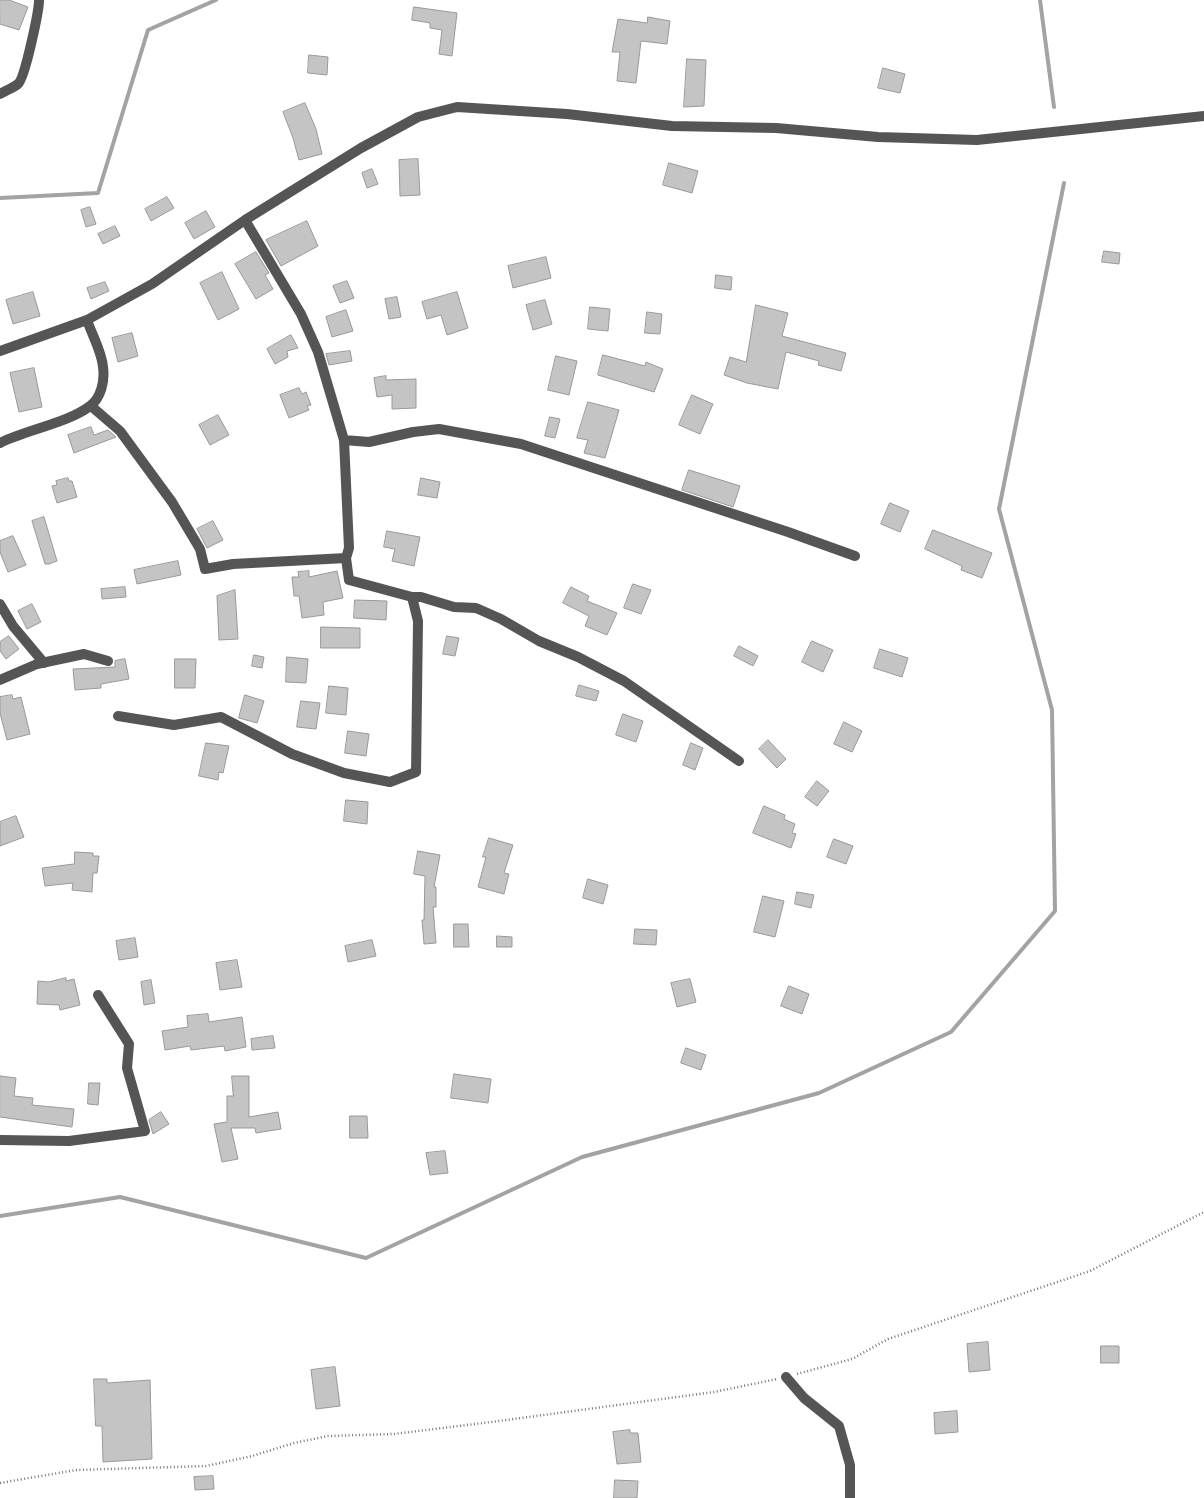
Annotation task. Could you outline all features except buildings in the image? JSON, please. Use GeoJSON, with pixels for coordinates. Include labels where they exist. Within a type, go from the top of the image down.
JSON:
{"type":"FeatureCollection","features":[{"type":"Feature","properties":{"kind":"street"},"geometry":{"type":"LineString","coordinates":[[0,94],[19,84],[26,66],[32,31],[39,11],[39,0]]}},
{"type":"Feature","properties":{"kind":"street"},"geometry":{"type":"LineString","coordinates":[[0,351],[87,320],[152,284],[245,220],[361,148],[418,117],[457,107],[567,114],[672,126],[776,128],[878,137],[978,140],[1204,116]]}},
{"type":"Feature","properties":{"kind":"street"},"geometry":{"type":"LineString","coordinates":[[245,220],[301,314],[318,352],[344,440],[348,548],[346,558],[349,580],[454,607],[476,608],[501,619],[540,641],[578,657],[624,681],[739,761]]}},
{"type":"Feature","properties":{"kind":"street"},"geometry":{"type":"LineString","coordinates":[[0,443],[33,428],[72,416],[91,406],[101,391],[104,366],[87,320]]}},
{"type":"Feature","properties":{"kind":"street"},"geometry":{"type":"LineString","coordinates":[[91,406],[120,431],[172,502],[200,550],[205,569],[233,564],[346,558]]}},
{"type":"Feature","properties":{"kind":"street"},"geometry":{"type":"LineString","coordinates":[[344,440],[369,442],[413,432],[439,429],[521,444],[856,556]]}},
{"type":"Feature","properties":{"kind":"street"},"geometry":{"type":"LineString","coordinates":[[118,716],[174,725],[222,717],[292,754],[344,773],[390,782],[416,772],[418,622],[412,597]]}},
{"type":"Feature","properties":{"kind":"street"},"geometry":{"type":"LineString","coordinates":[[0,604],[13,626],[44,663]]}},
{"type":"Feature","properties":{"kind":"street"},"geometry":{"type":"LineString","coordinates":[[0,680],[44,663],[84,654],[108,661]]}},
{"type":"Feature","properties":{"kind":"street"},"geometry":{"type":"LineString","coordinates":[[0,1140],[69,1141],[145,1131],[127,1068],[129,1044],[98,995]]}},
{"type":"Feature","properties":{"kind":"street"},"geometry":{"type":"LineString","coordinates":[[786,1377],[804,1398],[839,1426],[850,1465],[850,1498]]}},
{"type":"Feature","properties":{"kind":"path"},"geometry":{"type":"LineString","coordinates":[[0,1483],[76,1470],[206,1466],[328,1436],[394,1434],[499,1421],[714,1392],[786,1377],[852,1359],[888,1339],[1090,1271],[1204,1212]]}},
{"type":"Feature","properties":{"kind":"waterway"},"geometry":{"type":"LineString","coordinates":[[0,198],[98,193],[148,30],[216,0]]}},
{"type":"Feature","properties":{"kind":"waterway"},"geometry":{"type":"LineString","coordinates":[[1040,0],[1054,107]]}},
{"type":"Feature","properties":{"kind":"waterway"},"geometry":{"type":"LineString","coordinates":[[0,1216],[120,1197],[366,1258],[582,1157],[819,1093],[951,1032],[1055,911],[1052,710],[999,509],[1064,183]]}}]}
